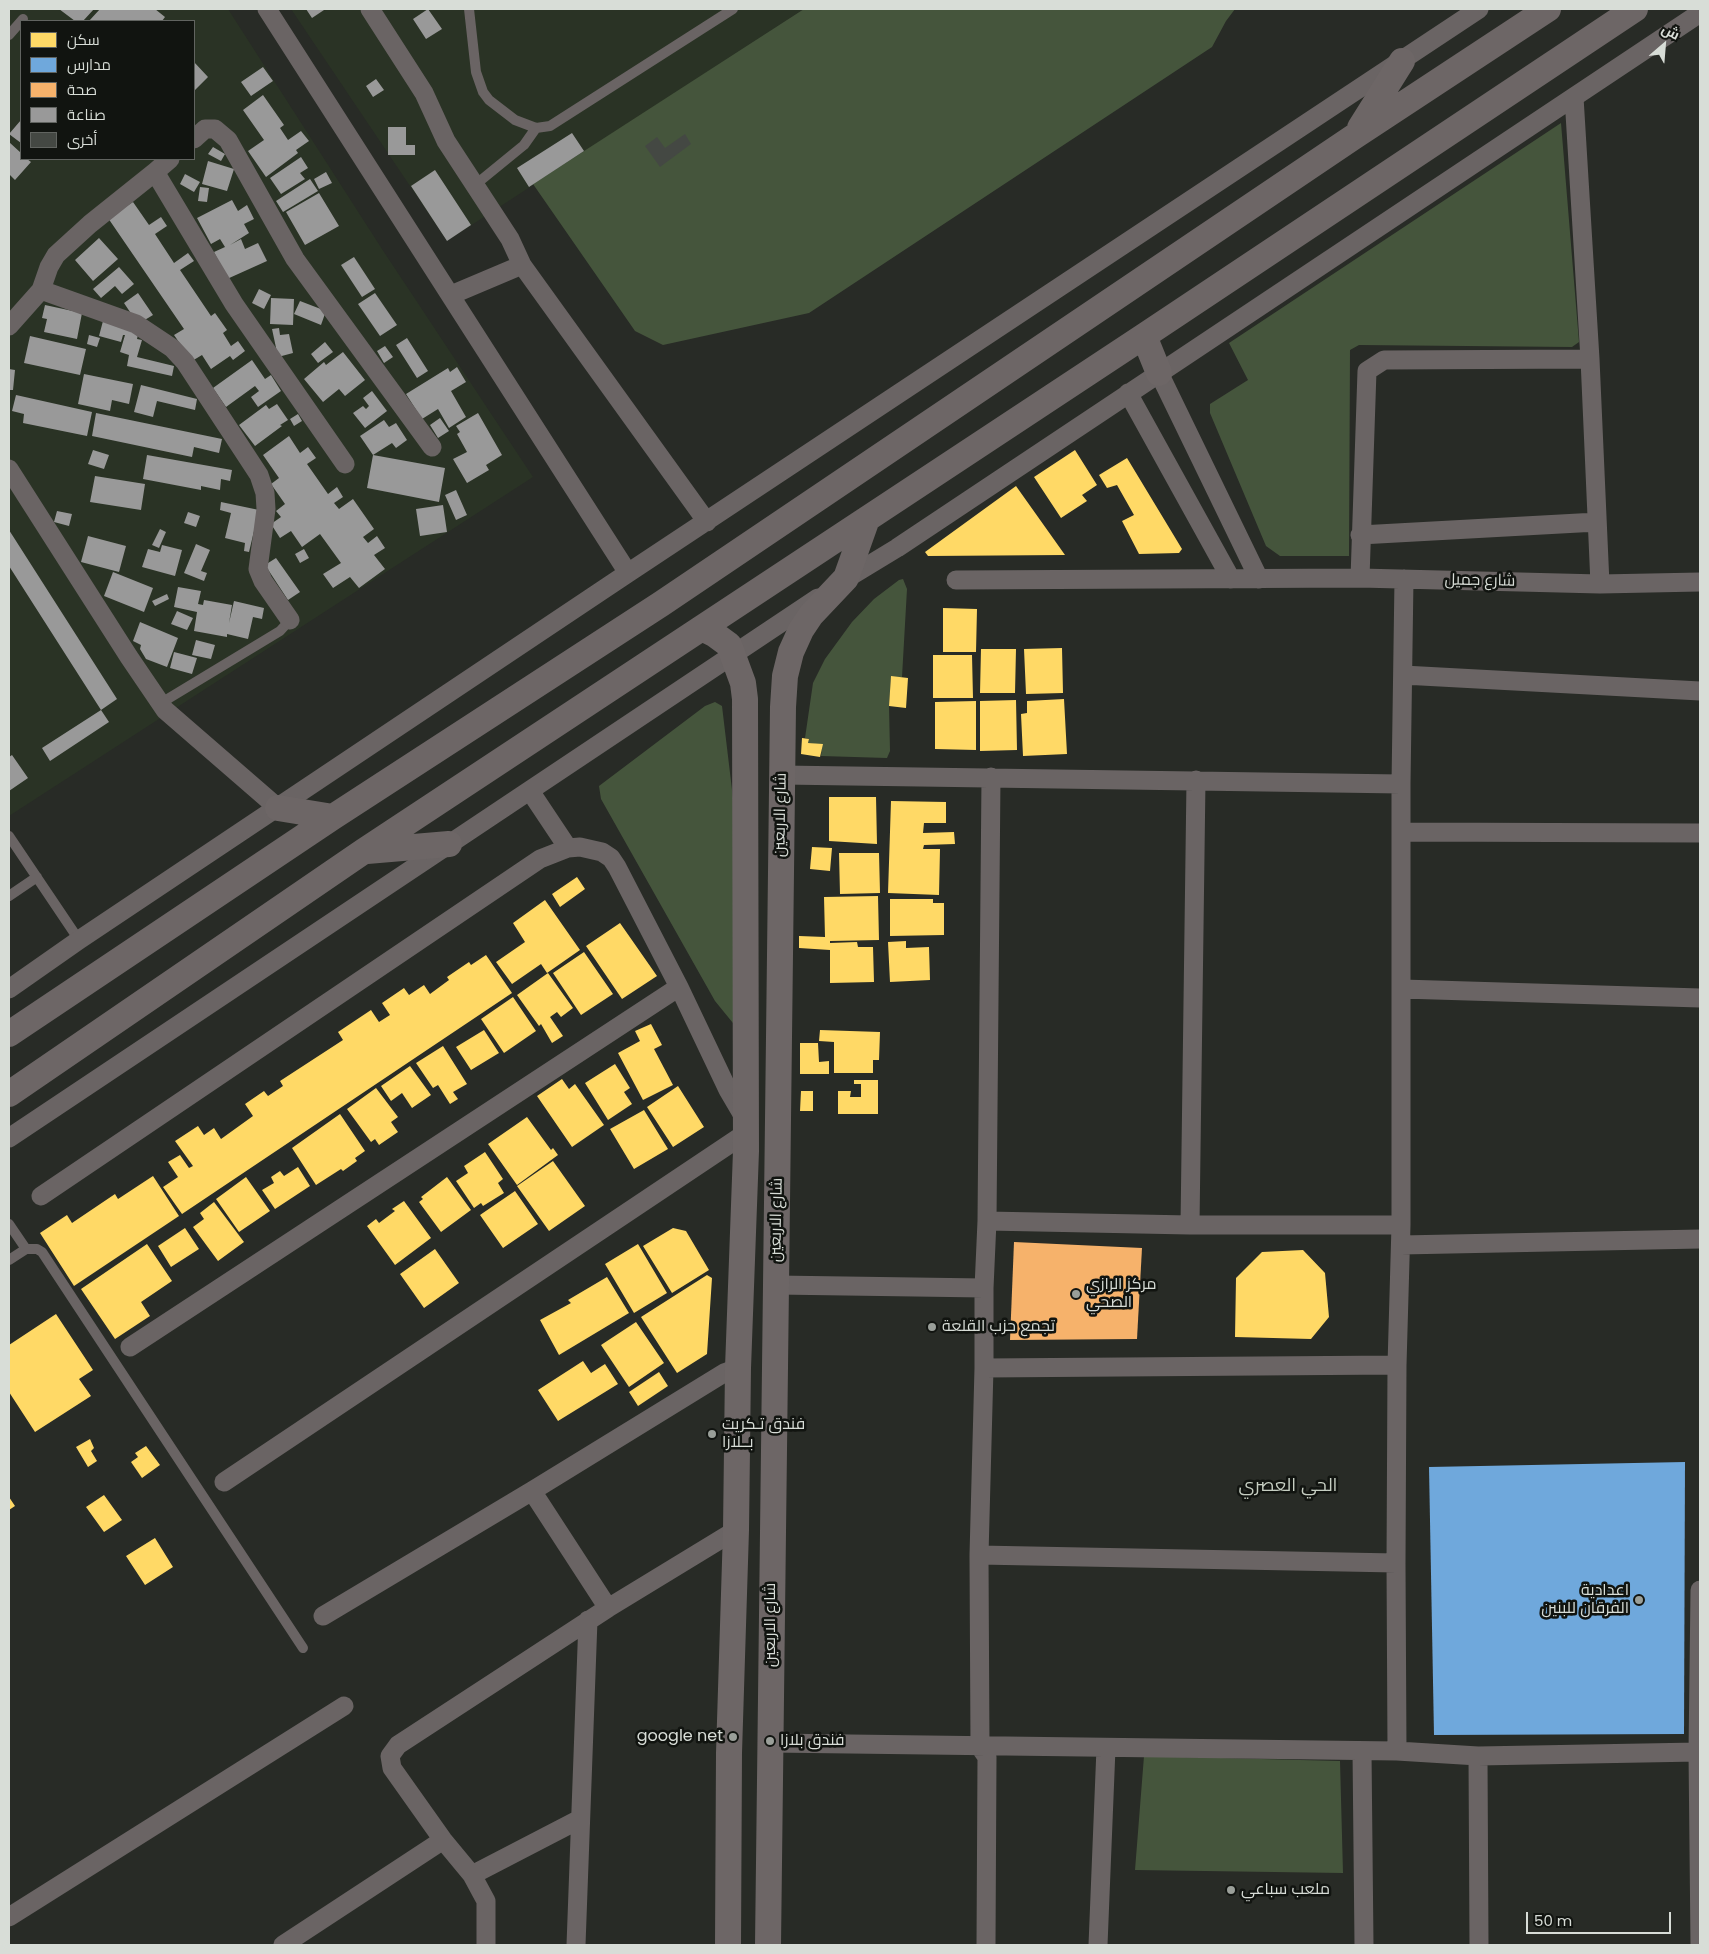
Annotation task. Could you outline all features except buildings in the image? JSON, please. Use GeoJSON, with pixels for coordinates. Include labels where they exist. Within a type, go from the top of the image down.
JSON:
{"type":"FeatureCollection","features":[{"type":"Feature","properties":{"kind":"main road"},"geometry":{"type":"LineString","coordinates":[[9,1034],[333,817],[669,598],[1355,136],[1548,9]]}},
{"type":"Feature","properties":{"kind":"main road"},"geometry":{"type":"LineString","coordinates":[[9,1094],[364,851],[1635,9]]}},
{"type":"Feature","properties":{"kind":"main road"},"geometry":{"type":"LineString","coordinates":[[1355,136],[1402,61]]}},
{"type":"Feature","properties":{"kind":"main road"},"geometry":{"type":"LineString","coordinates":[[1144,336],[1158,373]]}},
{"type":"Feature","properties":{"kind":"main road","name":"شارع الاربعين"},"geometry":{"type":"LineString","coordinates":[[768,1945],[784,684],[791,652],[801,630],[811,615],[846,578],[867,519]]}},
{"type":"Feature","properties":{"kind":"main road","name":"شارع الاربعين"},"geometry":{"type":"LineString","coordinates":[[702,628],[729,645],[743,684],[745,700],[746,1134],[738,1368],[736,1530],[729,1753],[728,1945]]}},
{"type":"Feature","properties":{"kind":"main road"},"geometry":{"type":"LineString","coordinates":[[278,808],[333,817]]}},
{"type":"Feature","properties":{"kind":"main road"},"geometry":{"type":"LineString","coordinates":[[364,851],[449,844]]}},
{"type":"Feature","properties":{"kind":"main road"},"geometry":{"type":"LineString","coordinates":[[746,1134],[778,1153]]}},
{"type":"Feature","properties":{"kind":"street"},"geometry":{"type":"LineString","coordinates":[[266,9],[628,573]]}},
{"type":"Feature","properties":{"kind":"street"},"geometry":{"type":"LineString","coordinates":[[370,9],[424,93],[446,141],[510,239],[522,265],[707,522]]}},
{"type":"Feature","properties":{"kind":"street"},"geometry":{"type":"LineString","coordinates":[[9,989],[79,940],[628,573],[1479,9]]}},
{"type":"Feature","properties":{"kind":"street"},"geometry":{"type":"LineString","coordinates":[[9,1138],[734,656],[846,578],[897,548],[1700,13]]}},
{"type":"Feature","properties":{"kind":"street"},"geometry":{"type":"LineString","coordinates":[[1574,97],[1590,359],[1600,584]]}},
{"type":"Feature","properties":{"kind":"street"},"geometry":{"type":"LineString","coordinates":[[195,138],[205,129],[215,129],[228,140],[295,259],[432,447]]}},
{"type":"Feature","properties":{"kind":"street"},"geometry":{"type":"LineString","coordinates":[[9,326],[40,290],[48,267],[56,255],[90,224],[169,160]]}},
{"type":"Feature","properties":{"kind":"street"},"geometry":{"type":"LineString","coordinates":[[155,172],[234,304],[345,464]]}},
{"type":"Feature","properties":{"kind":"street"},"geometry":{"type":"LineString","coordinates":[[451,295],[522,265]]}},
{"type":"Feature","properties":{"kind":"street"},"geometry":{"type":"LineString","coordinates":[[40,290],[136,324],[172,348],[185,362],[259,475],[265,493],[266,509],[258,569],[263,581],[290,620]]}},
{"type":"Feature","properties":{"kind":"street"},"geometry":{"type":"LineString","coordinates":[[1360,578],[1367,371],[1384,360],[1590,359]]}},
{"type":"Feature","properties":{"kind":"street"},"geometry":{"type":"LineString","coordinates":[[1158,373],[1259,579]]}},
{"type":"Feature","properties":{"kind":"street"},"geometry":{"type":"LineString","coordinates":[[1128,393],[1232,578]]}},
{"type":"Feature","properties":{"kind":"street"},"geometry":{"type":"LineString","coordinates":[[9,469],[165,710],[278,808]]}},
{"type":"Feature","properties":{"kind":"street"},"geometry":{"type":"LineString","coordinates":[[1360,535],[1597,522]]}},
{"type":"Feature","properties":{"kind":"street","name":"شارع جميل"},"geometry":{"type":"LineString","coordinates":[[956,580],[1360,578],[1600,584],[1700,582]]}},
{"type":"Feature","properties":{"kind":"street"},"geometry":{"type":"LineString","coordinates":[[1397,1751],[1397,1365],[1401,1245],[1403,832],[1401,784],[1404,579]]}},
{"type":"Feature","properties":{"kind":"street"},"geometry":{"type":"LineString","coordinates":[[1403,675],[1700,691]]}},
{"type":"Feature","properties":{"kind":"street"},"geometry":{"type":"LineString","coordinates":[[782,775],[1401,784]]}},
{"type":"Feature","properties":{"kind":"street"},"geometry":{"type":"LineString","coordinates":[[986,1945],[987,1757],[980,1747],[979,1555],[987,1221],[991,778]]}},
{"type":"Feature","properties":{"kind":"street"},"geometry":{"type":"LineString","coordinates":[[1190,1225],[1196,780]]}},
{"type":"Feature","properties":{"kind":"street"},"geometry":{"type":"LineString","coordinates":[[530,791],[568,848]]}},
{"type":"Feature","properties":{"kind":"street"},"geometry":{"type":"LineString","coordinates":[[1403,832],[1700,833]]}},
{"type":"Feature","properties":{"kind":"street"},"geometry":{"type":"LineString","coordinates":[[41,1196],[540,859],[568,848],[592,849],[611,858],[618,866],[679,987],[728,1090],[746,1134],[224,1482]]}},
{"type":"Feature","properties":{"kind":"street"},"geometry":{"type":"LineString","coordinates":[[130,1347],[679,987]]}},
{"type":"Feature","properties":{"kind":"street"},"geometry":{"type":"LineString","coordinates":[[1402,989],[1700,998]]}},
{"type":"Feature","properties":{"kind":"street"},"geometry":{"type":"LineString","coordinates":[[987,1221],[1190,1225],[1401,1225]]}},
{"type":"Feature","properties":{"kind":"street"},"geometry":{"type":"LineString","coordinates":[[1401,1245],[1700,1239]]}},
{"type":"Feature","properties":{"kind":"street"},"geometry":{"type":"LineString","coordinates":[[776,1285],[984,1288]]}},
{"type":"Feature","properties":{"kind":"street"},"geometry":{"type":"LineString","coordinates":[[984,1368],[1397,1365]]}},
{"type":"Feature","properties":{"kind":"street"},"geometry":{"type":"LineString","coordinates":[[323,1616],[724,1373],[738,1368]]}},
{"type":"Feature","properties":{"kind":"street"},"geometry":{"type":"LineString","coordinates":[[532,1491],[608,1608]]}},
{"type":"Feature","properties":{"kind":"street"},"geometry":{"type":"LineString","coordinates":[[486,1945],[486,1901],[472,1875],[443,1840],[392,1768],[390,1756],[398,1745],[588,1620],[736,1530]]}},
{"type":"Feature","properties":{"kind":"street"},"geometry":{"type":"LineString","coordinates":[[979,1555],[1396,1563]]}},
{"type":"Feature","properties":{"kind":"street"},"geometry":{"type":"LineString","coordinates":[[1700,1590],[1698,1752],[1700,1945]]}},
{"type":"Feature","properties":{"kind":"street"},"geometry":{"type":"LineString","coordinates":[[576,1945],[588,1620]]}},
{"type":"Feature","properties":{"kind":"street"},"geometry":{"type":"LineString","coordinates":[[9,1917],[344,1706]]}},
{"type":"Feature","properties":{"kind":"street"},"geometry":{"type":"LineString","coordinates":[[771,1743],[1397,1751],[1478,1756],[1698,1752]]}},
{"type":"Feature","properties":{"kind":"street"},"geometry":{"type":"LineString","coordinates":[[1098,1945],[1106,1748]]}},
{"type":"Feature","properties":{"kind":"street"},"geometry":{"type":"LineString","coordinates":[[1362,1751],[1364,1945]]}},
{"type":"Feature","properties":{"kind":"street"},"geometry":{"type":"LineString","coordinates":[[1478,1756],[1478,1945]]}},
{"type":"Feature","properties":{"kind":"street"},"geometry":{"type":"LineString","coordinates":[[472,1875],[580,1819]]}},
{"type":"Feature","properties":{"kind":"street"},"geometry":{"type":"LineString","coordinates":[[283,1945],[443,1840]]}},
{"type":"Feature","properties":{"kind":"lane"},"geometry":{"type":"LineString","coordinates":[[469,9],[476,72],[484,92],[489,100],[515,120],[536,128],[550,126],[733,9]]}},
{"type":"Feature","properties":{"kind":"lane"},"geometry":{"type":"LineString","coordinates":[[9,35],[20,22]]}},
{"type":"Feature","properties":{"kind":"lane"},"geometry":{"type":"LineString","coordinates":[[475,185],[524,145],[536,128]]}},
{"type":"Feature","properties":{"kind":"lane"},"geometry":{"type":"LineString","coordinates":[[161,703],[280,631],[290,620]]}},
{"type":"Feature","properties":{"kind":"lane"},"geometry":{"type":"LineString","coordinates":[[9,836],[79,940]]}},
{"type":"Feature","properties":{"kind":"lane"},"geometry":{"type":"LineString","coordinates":[[9,896],[37,877]]}},
{"type":"Feature","properties":{"kind":"lane"},"geometry":{"type":"LineString","coordinates":[[9,1224],[26,1249]]}},
{"type":"Feature","properties":{"kind":"lane"},"geometry":{"type":"LineString","coordinates":[[9,1260],[26,1249],[37,1249],[42,1252],[304,1648]]}},
{"type":"Feature","properties":{"kind":"shaded area"},"geometry":{"type":"Polygon","coordinates":[[[9,9],[228,9],[382,249],[533,477],[9,816],[9,9]]]}},
{"type":"Feature","properties":{"kind":"shaded area"},"geometry":{"type":"Polygon","coordinates":[[[291,9],[804,9],[447,241],[291,9]]]}},
{"type":"Feature","properties":{"kind":"shaded area"},"geometry":{"type":"Polygon","coordinates":[[[804,9],[1235,9],[1212,47],[809,313],[663,345],[635,331],[533,184],[804,9]]]}},
{"type":"Feature","properties":{"kind":"shaded area"},"geometry":{"type":"Polygon","coordinates":[[[1561,123],[1579,342],[1572,347],[1359,345],[1350,350],[1349,556],[1280,556],[1266,546],[1210,413],[1210,404],[1248,380],[1229,343],[1561,123]]]}},
{"type":"Feature","properties":{"kind":"shaded area"},"geometry":{"type":"Polygon","coordinates":[[[903,579],[907,589],[902,677],[891,677],[889,706],[890,751],[887,758],[821,756],[822,745],[808,743],[809,739],[805,738],[813,683],[825,659],[852,622],[874,599],[903,579]]]}},
{"type":"Feature","properties":{"kind":"shaded area"},"geometry":{"type":"Polygon","coordinates":[[[715,702],[722,706],[733,798],[737,1028],[715,1001],[601,799],[599,786],[705,706],[715,702]]]}},
{"type":"Feature","properties":{"kind":"shaded area"},"geometry":{"type":"Polygon","coordinates":[[[1144,1756],[1340,1761],[1343,1873],[1135,1870],[1144,1756]]]}},
{"type":"Feature","properties":{"kind":"place","name":"مركز الرازي الصحي"},"geometry":{"type":"Point","coordinates":[1076,1294]}},
{"type":"Feature","properties":{"kind":"place","name":"تجمع حزب القلعة"},"geometry":{"type":"Point","coordinates":[932,1327]}},
{"type":"Feature","properties":{"kind":"place","name":"فندق تـكريت بــلازا"},"geometry":{"type":"Point","coordinates":[712,1434]}},
{"type":"Feature","properties":{"kind":"place","name":"اعدادية الفرقان للبنين"},"geometry":{"type":"Point","coordinates":[1639,1600]}},
{"type":"Feature","properties":{"kind":"place","name":"google net"},"geometry":{"type":"Point","coordinates":[733,1737]}},
{"type":"Feature","properties":{"kind":"place","name":"فندق بلازا"},"geometry":{"type":"Point","coordinates":[770,1741]}},
{"type":"Feature","properties":{"kind":"place","name":"ملعب سباعي"},"geometry":{"type":"Point","coordinates":[1231,1890]}},
{"type":"Feature","properties":{"kind":"district","name":"الحي العصري"},"geometry":{"type":"Point","coordinates":[1288,1486]}}]}
